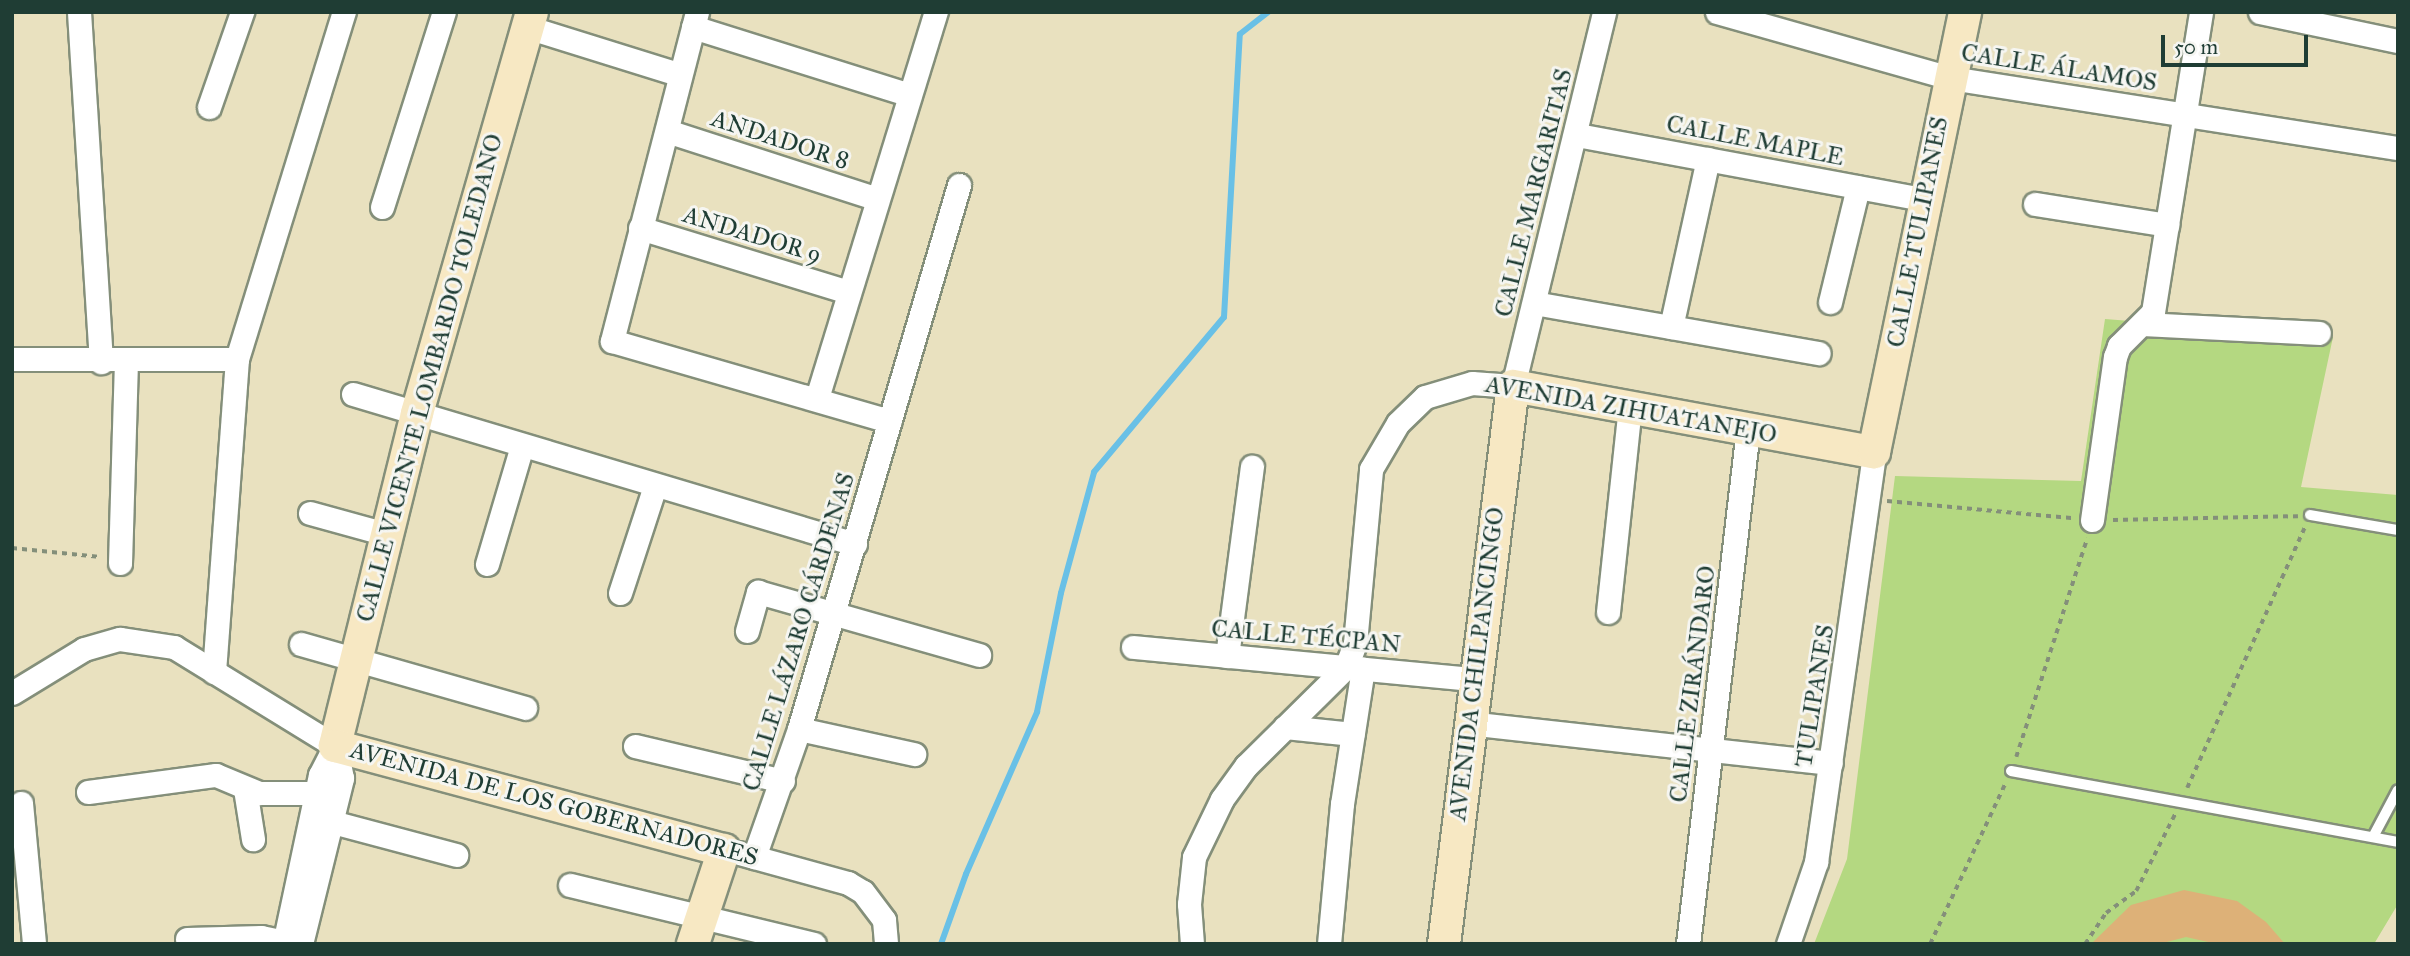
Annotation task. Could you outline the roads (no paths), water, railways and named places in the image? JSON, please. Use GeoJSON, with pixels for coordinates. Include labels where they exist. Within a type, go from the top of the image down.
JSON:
{"type":"FeatureCollection","features":[{"type":"Feature","properties":{"kind":"street"},"geometry":{"type":"LineString","coordinates":[[79,12],[101,362]]}},
{"type":"Feature","properties":{"kind":"street"},"geometry":{"type":"LineString","coordinates":[[209,107],[242,12]]}},
{"type":"Feature","properties":{"kind":"street"},"geometry":{"type":"LineString","coordinates":[[214,672],[237,359],[344,12]]}},
{"type":"Feature","properties":{"kind":"street"},"geometry":{"type":"LineString","coordinates":[[382,207],[444,12]]}},
{"type":"Feature","properties":{"kind":"street"},"geometry":{"type":"LineString","coordinates":[[817,398],[936,12]]}},
{"type":"Feature","properties":{"kind":"street","name":"CALLE MARGARITAS"},"geometry":{"type":"LineString","coordinates":[[1513,386],[1577,135],[1604,12]]}},
{"type":"Feature","properties":{"kind":"street","name":"CALLE ÁLAMOS"},"geometry":{"type":"LineString","coordinates":[[1717,12],[1950,78],[2398,148]]}},
{"type":"Feature","properties":{"kind":"street","name":"CALLE TULIPANES"},"geometry":{"type":"LineString","coordinates":[[1874,453],[1923,199],[1965,12]]}},
{"type":"Feature","properties":{"kind":"street"},"geometry":{"type":"LineString","coordinates":[[2092,520],[2115,357],[2119,346],[2144,324],[2153,312],[2188,115],[2201,12]]}},
{"type":"Feature","properties":{"kind":"street"},"geometry":{"type":"LineString","coordinates":[[2260,12],[2398,41]]}},
{"type":"Feature","properties":{"kind":"street"},"geometry":{"type":"LineString","coordinates":[[530,19],[678,74]]}},
{"type":"Feature","properties":{"kind":"street","name":"CALLE VICENTE LOMBARDO TOLEDANO"},"geometry":{"type":"LineString","coordinates":[[322,819],[316,793],[335,746],[353,659],[417,414],[530,19]]}},
{"type":"Feature","properties":{"kind":"street"},"geometry":{"type":"LineString","coordinates":[[890,421],[612,341],[667,131],[678,74],[695,19],[910,95]]}},
{"type":"Feature","properties":{"kind":"street","name":"ANDADOR 8"},"geometry":{"type":"LineString","coordinates":[[667,131],[877,199]]}},
{"type":"Feature","properties":{"kind":"street","name":"CALLE MAPLE"},"geometry":{"type":"LineString","coordinates":[[1577,135],[1923,199]]}},
{"type":"Feature","properties":{"kind":"street"},"geometry":{"type":"LineString","coordinates":[[1671,327],[1708,159]]}},
{"type":"Feature","properties":{"kind":"street","name":"CALLE LÁZARO CÁRDENAS"},"geometry":{"type":"LineString","coordinates":[[739,853],[783,781],[959,185]]}},
{"type":"Feature","properties":{"kind":"street"},"geometry":{"type":"LineString","coordinates":[[1830,302],[1858,187]]}},
{"type":"Feature","properties":{"kind":"street"},"geometry":{"type":"LineString","coordinates":[[2035,204],[2167,225]]}},
{"type":"Feature","properties":{"kind":"street","name":"ANDADOR 9"},"geometry":{"type":"LineString","coordinates":[[640,228],[848,292]]}},
{"type":"Feature","properties":{"kind":"street"},"geometry":{"type":"LineString","coordinates":[[1534,303],[1819,353]]}},
{"type":"Feature","properties":{"kind":"street"},"geometry":{"type":"LineString","coordinates":[[2144,324],[2319,333]]}},
{"type":"Feature","properties":{"kind":"street"},"geometry":{"type":"LineString","coordinates":[[12,359],[101,362],[237,359]]}},
{"type":"Feature","properties":{"kind":"street"},"geometry":{"type":"LineString","coordinates":[[120,563],[126,360]]}},
{"type":"Feature","properties":{"kind":"street","name":"AVENIDA ZIHUATANEJO"},"geometry":{"type":"LineString","coordinates":[[1192,944],[1189,904],[1194,857],[1222,799],[1246,766],[1285,727],[1354,668],[1371,469],[1398,424],[1426,397],[1472,383],[1513,386],[1874,453]]}},
{"type":"Feature","properties":{"kind":"street","name":"AVENIDA CHILPANCINGO"},"geometry":{"type":"LineString","coordinates":[[1444,944],[1473,679],[1513,386]]}},
{"type":"Feature","properties":{"kind":"street"},"geometry":{"type":"LineString","coordinates":[[353,394],[855,544]]}},
{"type":"Feature","properties":{"kind":"street"},"geometry":{"type":"LineString","coordinates":[[1608,612],[1630,407]]}},
{"type":"Feature","properties":{"kind":"street","name":"CALLE ZIRÁNDARO"},"geometry":{"type":"LineString","coordinates":[[1688,944],[1748,429]]}},
{"type":"Feature","properties":{"kind":"street"},"geometry":{"type":"LineString","coordinates":[[487,565],[523,446]]}},
{"type":"Feature","properties":{"kind":"street","name":"TULIPANES"},"geometry":{"type":"LineString","coordinates":[[1788,944],[1816,862],[1871,499],[1874,453]]}},
{"type":"Feature","properties":{"kind":"street"},"geometry":{"type":"LineString","coordinates":[[1227,656],[1252,467]]}},
{"type":"Feature","properties":{"kind":"street"},"geometry":{"type":"LineString","coordinates":[[620,593],[655,486]]}},
{"type":"Feature","properties":{"kind":"street"},"geometry":{"type":"LineString","coordinates":[[310,513],[386,534]]}},
{"type":"Feature","properties":{"kind":"street"},"geometry":{"type":"LineString","coordinates":[[747,631],[758,592],[835,611],[979,655]]}},
{"type":"Feature","properties":{"kind":"street","name":"AVENIDA DE LOS GOBERNADORES"},"geometry":{"type":"LineString","coordinates":[[12,693],[84,649],[120,639],[174,647],[335,746],[848,883],[863,892],[884,920],[886,944]]}},
{"type":"Feature","properties":{"kind":"street"},"geometry":{"type":"LineString","coordinates":[[302,644],[525,708]]}},
{"type":"Feature","properties":{"kind":"street","name":"CALLE TÉCPAN"},"geometry":{"type":"LineString","coordinates":[[1133,647],[1473,679]]}},
{"type":"Feature","properties":{"kind":"street"},"geometry":{"type":"LineString","coordinates":[[1329,944],[1353,734],[1354,668]]}},
{"type":"Feature","properties":{"kind":"street"},"geometry":{"type":"LineString","coordinates":[[1468,723],[1831,763]]}},
{"type":"Feature","properties":{"kind":"street"},"geometry":{"type":"LineString","coordinates":[[1285,727],[1353,734]]}},
{"type":"Feature","properties":{"kind":"street"},"geometry":{"type":"LineString","coordinates":[[799,729],[914,754]]}},
{"type":"Feature","properties":{"kind":"street","name":"CALLE VICENTE LOMBARDO TOLEDANO"},"geometry":{"type":"LineString","coordinates":[[290,943],[322,819],[342,778],[335,746]]}},
{"type":"Feature","properties":{"kind":"street"},"geometry":{"type":"LineString","coordinates":[[635,746],[783,781]]}},
{"type":"Feature","properties":{"kind":"street"},"geometry":{"type":"LineString","coordinates":[[88,792],[216,775],[245,789],[316,793]]}},
{"type":"Feature","properties":{"kind":"street"},"geometry":{"type":"LineString","coordinates":[[245,789],[253,839]]}},
{"type":"Feature","properties":{"kind":"street"},"geometry":{"type":"LineString","coordinates":[[21,803],[34,944]]}},
{"type":"Feature","properties":{"kind":"street"},"geometry":{"type":"LineString","coordinates":[[322,819],[456,855]]}},
{"type":"Feature","properties":{"kind":"street"},"geometry":{"type":"LineString","coordinates":[[697,931],[739,853]]}},
{"type":"Feature","properties":{"kind":"street"},"geometry":{"type":"LineString","coordinates":[[570,885],[697,931],[814,944]]}},
{"type":"Feature","properties":{"kind":"street"},"geometry":{"type":"LineString","coordinates":[[187,939],[261,937],[290,943]]}},
{"type":"Feature","properties":{"kind":"lane"},"geometry":{"type":"LineString","coordinates":[[2310,515],[2398,530]]}},
{"type":"Feature","properties":{"kind":"lane"},"geometry":{"type":"LineString","coordinates":[[2011,771],[2398,842]]}},
{"type":"Feature","properties":{"kind":"lane"},"geometry":{"type":"LineString","coordinates":[[2372,837],[2398,790]]}},
{"type":"Feature","properties":{"kind":"waterway"},"geometry":{"type":"LineString","coordinates":[[941,944],[966,874],[1037,712],[1061,593],[1094,472],[1224,317],[1240,34],[1268,12]]}}]}
